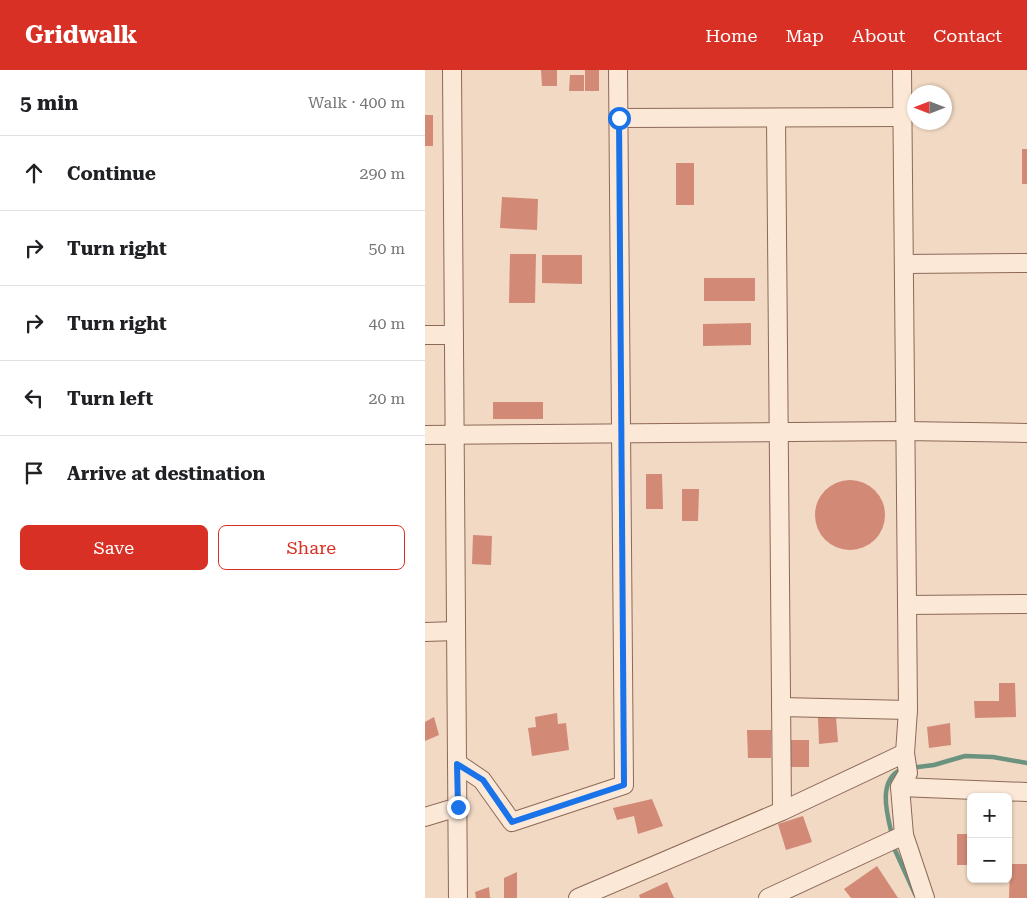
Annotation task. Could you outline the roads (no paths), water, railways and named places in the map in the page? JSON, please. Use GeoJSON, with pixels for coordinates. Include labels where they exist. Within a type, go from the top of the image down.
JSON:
{"type":"FeatureCollection","features":[{"type":"Feature","properties":{"kind":"street"},"geometry":{"type":"LineString","coordinates":[[452,70],[458,898]]}},
{"type":"Feature","properties":{"kind":"street"},"geometry":{"type":"LineString","coordinates":[[457,764],[483,780],[512,822],[624,785],[618,70]]}},
{"type":"Feature","properties":{"kind":"street"},"geometry":{"type":"LineString","coordinates":[[902,70],[908,710],[904,835],[925,898]]}},
{"type":"Feature","properties":{"kind":"street"},"geometry":{"type":"LineString","coordinates":[[619,118],[903,117]]}},
{"type":"Feature","properties":{"kind":"street"},"geometry":{"type":"LineString","coordinates":[[776,118],[782,811]]}},
{"type":"Feature","properties":{"kind":"street"},"geometry":{"type":"LineString","coordinates":[[904,264],[1027,263]]}},
{"type":"Feature","properties":{"kind":"street"},"geometry":{"type":"LineString","coordinates":[[425,335],[454,335]]}},
{"type":"Feature","properties":{"kind":"street"},"geometry":{"type":"LineString","coordinates":[[425,435],[905,431],[1027,433]]}},
{"type":"Feature","properties":{"kind":"street"},"geometry":{"type":"LineString","coordinates":[[907,605],[1027,604]]}},
{"type":"Feature","properties":{"kind":"street"},"geometry":{"type":"LineString","coordinates":[[425,632],[456,631]]}},
{"type":"Feature","properties":{"kind":"street"},"geometry":{"type":"LineString","coordinates":[[781,706],[908,710]]}},
{"type":"Feature","properties":{"kind":"street"},"geometry":{"type":"LineString","coordinates":[[578,898],[782,811],[905,768],[1027,792]]}},
{"type":"Feature","properties":{"kind":"street"},"geometry":{"type":"LineString","coordinates":[[425,817],[458,807]]}},
{"type":"Feature","properties":{"kind":"street"},"geometry":{"type":"LineString","coordinates":[[769,898],[904,835]]}},
{"type":"Feature","properties":{"kind":"waterway"},"geometry":{"type":"LineString","coordinates":[[910,768],[934,765],[965,756],[993,757],[1027,763]]}},
{"type":"Feature","properties":{"kind":"waterway"},"geometry":{"type":"LineString","coordinates":[[892,835],[886,808],[887,789],[889,781],[894,774],[902,769]]}},
{"type":"Feature","properties":{"kind":"waterway"},"geometry":{"type":"LineString","coordinates":[[894,848],[915,894]]}}]}
